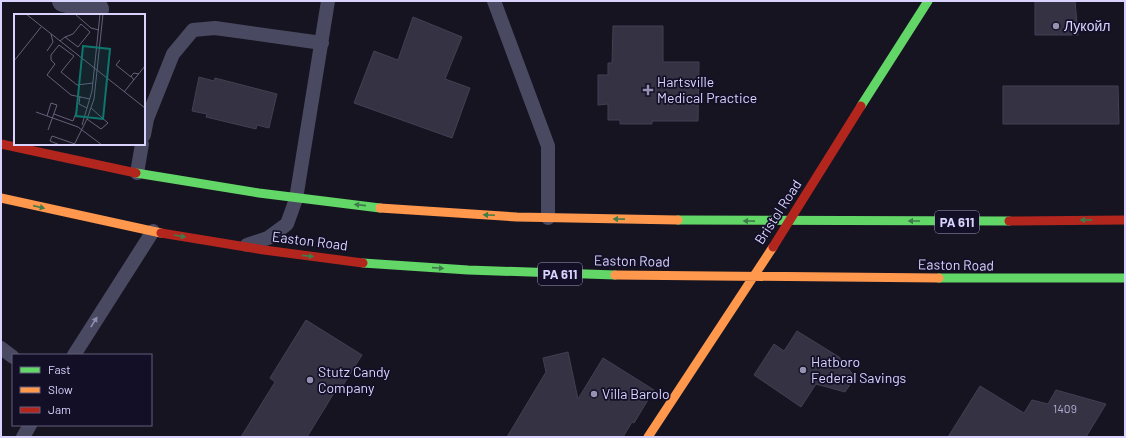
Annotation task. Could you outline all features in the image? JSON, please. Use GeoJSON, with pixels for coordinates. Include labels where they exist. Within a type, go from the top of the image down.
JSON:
{"type":"FeatureCollection","features":[{"type":"Feature","properties":{"kind":"main road","name":"Bristol Road"},"geometry":{"type":"LineString","coordinates":[[648,437],[754,276],[928,1]]}},
{"type":"Feature","properties":{"kind":"main road","name":"PA 611"},"geometry":{"type":"LineString","coordinates":[[1,144],[83,163],[296,199],[417,211],[548,218],[788,222],[1125,220]]}},
{"type":"Feature","properties":{"kind":"main road","name":"Easton Road"},"geometry":{"type":"LineString","coordinates":[[1,198],[98,221],[304,256],[439,269],[548,274],[1006,280],[1125,278]]}},
{"type":"Feature","properties":{"kind":"street"},"geometry":{"type":"LineString","coordinates":[[63,1],[98,9]]}},
{"type":"Feature","properties":{"kind":"lane"},"geometry":{"type":"LineString","coordinates":[[243,246],[268,238],[287,224],[296,199],[328,1]]}},
{"type":"Feature","properties":{"kind":"lane"},"geometry":{"type":"LineString","coordinates":[[494,1],[548,146],[548,218]]}},
{"type":"Feature","properties":{"kind":"lane"},"geometry":{"type":"LineString","coordinates":[[145,130],[147,119],[173,54],[193,30],[215,28],[322,43]]}},
{"type":"Feature","properties":{"kind":"lane"},"geometry":{"type":"LineString","coordinates":[[137,173],[142,145]]}},
{"type":"Feature","properties":{"kind":"lane"},"geometry":{"type":"LineString","coordinates":[[75,354],[154,231]]}},
{"type":"Feature","properties":{"kind":"lane"},"geometry":{"type":"LineString","coordinates":[[1,348],[12,356]]}},
{"type":"Feature","properties":{"kind":"lane"},"geometry":{"type":"LineString","coordinates":[[23,437],[29,426]]}},
{"type":"Feature","properties":{"kind":"building","name":"Лукойл"},"geometry":{"type":"Polygon","coordinates":[[[1035,1],[1075,1],[1078,35],[1035,35],[1035,1]]]}},
{"type":"Feature","properties":{"kind":"building"},"geometry":{"type":"Polygon","coordinates":[[[413,17],[462,37],[445,79],[470,88],[452,138],[354,103],[374,51],[398,60],[413,17]]]}},
{"type":"Feature","properties":{"kind":"building","name":"Hartsville Medical Practice"},"geometry":{"type":"Polygon","coordinates":[[[613,26],[663,26],[663,62],[699,62],[698,121],[652,121],[652,124],[620,124],[620,120],[608,120],[608,104],[598,105],[598,75],[608,75],[608,63],[612,63],[613,26]]]}},
{"type":"Feature","properties":{"kind":"building"},"geometry":{"type":"Polygon","coordinates":[[[199,77],[214,81],[215,78],[277,94],[269,128],[257,125],[256,129],[206,117],[207,114],[192,111],[199,77]]]}},
{"type":"Feature","properties":{"kind":"building"},"geometry":{"type":"Polygon","coordinates":[[[1003,86],[1118,86],[1119,124],[1003,124],[1003,86]]]}},
{"type":"Feature","properties":{"kind":"building","name":"Stutz Candy Company"},"geometry":{"type":"Polygon","coordinates":[[[306,320],[362,355],[340,390],[337,388],[307,437],[241,437],[275,382],[270,378],[306,320]]]}},
{"type":"Feature","properties":{"kind":"building","name":"Hatboro Federal Savings"},"geometry":{"type":"Polygon","coordinates":[[[797,331],[839,357],[855,377],[845,392],[816,384],[801,407],[754,375],[774,344],[784,351],[797,331]]]}},
{"type":"Feature","properties":{"kind":"building","name":"Villa Barolo"},"geometry":{"type":"Polygon","coordinates":[[[568,352],[578,399],[603,358],[654,390],[634,423],[632,422],[623,437],[507,437],[546,372],[543,358],[568,352]]]}},
{"type":"Feature","properties":{"kind":"building"},"geometry":{"type":"Polygon","coordinates":[[[980,386],[1024,413],[1032,400],[1048,404],[1056,390],[1106,404],[1086,437],[948,437],[980,386]]]}},
{"type":"Feature","properties":{"kind":"traffic: fast"},"geometry":{"type":"LineString","coordinates":[[861,106],[928,1]]}},
{"type":"Feature","properties":{"kind":"traffic: fast"},"geometry":{"type":"LineString","coordinates":[[136,173],[259,193],[380,208]]}},
{"type":"Feature","properties":{"kind":"traffic: fast"},"geometry":{"type":"LineString","coordinates":[[678,220],[1009,221]]}},
{"type":"Feature","properties":{"kind":"traffic: fast"},"geometry":{"type":"LineString","coordinates":[[363,263],[468,270],[615,275]]}},
{"type":"Feature","properties":{"kind":"traffic: fast"},"geometry":{"type":"LineString","coordinates":[[939,278],[1125,278]]}},
{"type":"Feature","properties":{"kind":"traffic: slow"},"geometry":{"type":"LineString","coordinates":[[1,198],[161,233]]}},
{"type":"Feature","properties":{"kind":"traffic: slow"},"geometry":{"type":"LineString","coordinates":[[380,208],[517,217],[678,220]]}},
{"type":"Feature","properties":{"kind":"traffic: slow"},"geometry":{"type":"LineString","coordinates":[[648,437],[773,247]]}},
{"type":"Feature","properties":{"kind":"traffic: slow"},"geometry":{"type":"LineString","coordinates":[[615,275],[939,278]]}},
{"type":"Feature","properties":{"kind":"traffic: jam"},"geometry":{"type":"LineString","coordinates":[[773,247],[861,106]]}},
{"type":"Feature","properties":{"kind":"traffic: jam"},"geometry":{"type":"LineString","coordinates":[[1,144],[136,173]]}},
{"type":"Feature","properties":{"kind":"traffic: jam"},"geometry":{"type":"LineString","coordinates":[[1009,221],[1125,220]]}},
{"type":"Feature","properties":{"kind":"traffic: jam"},"geometry":{"type":"LineString","coordinates":[[161,233],[264,250],[363,263]]}},
{"type":"Feature","properties":{"kind":"place","name":"Лукойл"},"geometry":{"type":"Point","coordinates":[1056,26]}},
{"type":"Feature","properties":{"kind":"place","name":"Hartsville Medical Practice"},"geometry":{"type":"Point","coordinates":[648,90]}},
{"type":"Feature","properties":{"kind":"place","name":"Hatboro Federal Savings"},"geometry":{"type":"Point","coordinates":[803,370]}},
{"type":"Feature","properties":{"kind":"place","name":"Stutz Candy Company"},"geometry":{"type":"Point","coordinates":[310,380]}},
{"type":"Feature","properties":{"kind":"place","name":"Villa Barolo"},"geometry":{"type":"Point","coordinates":[594,394]}}]}
